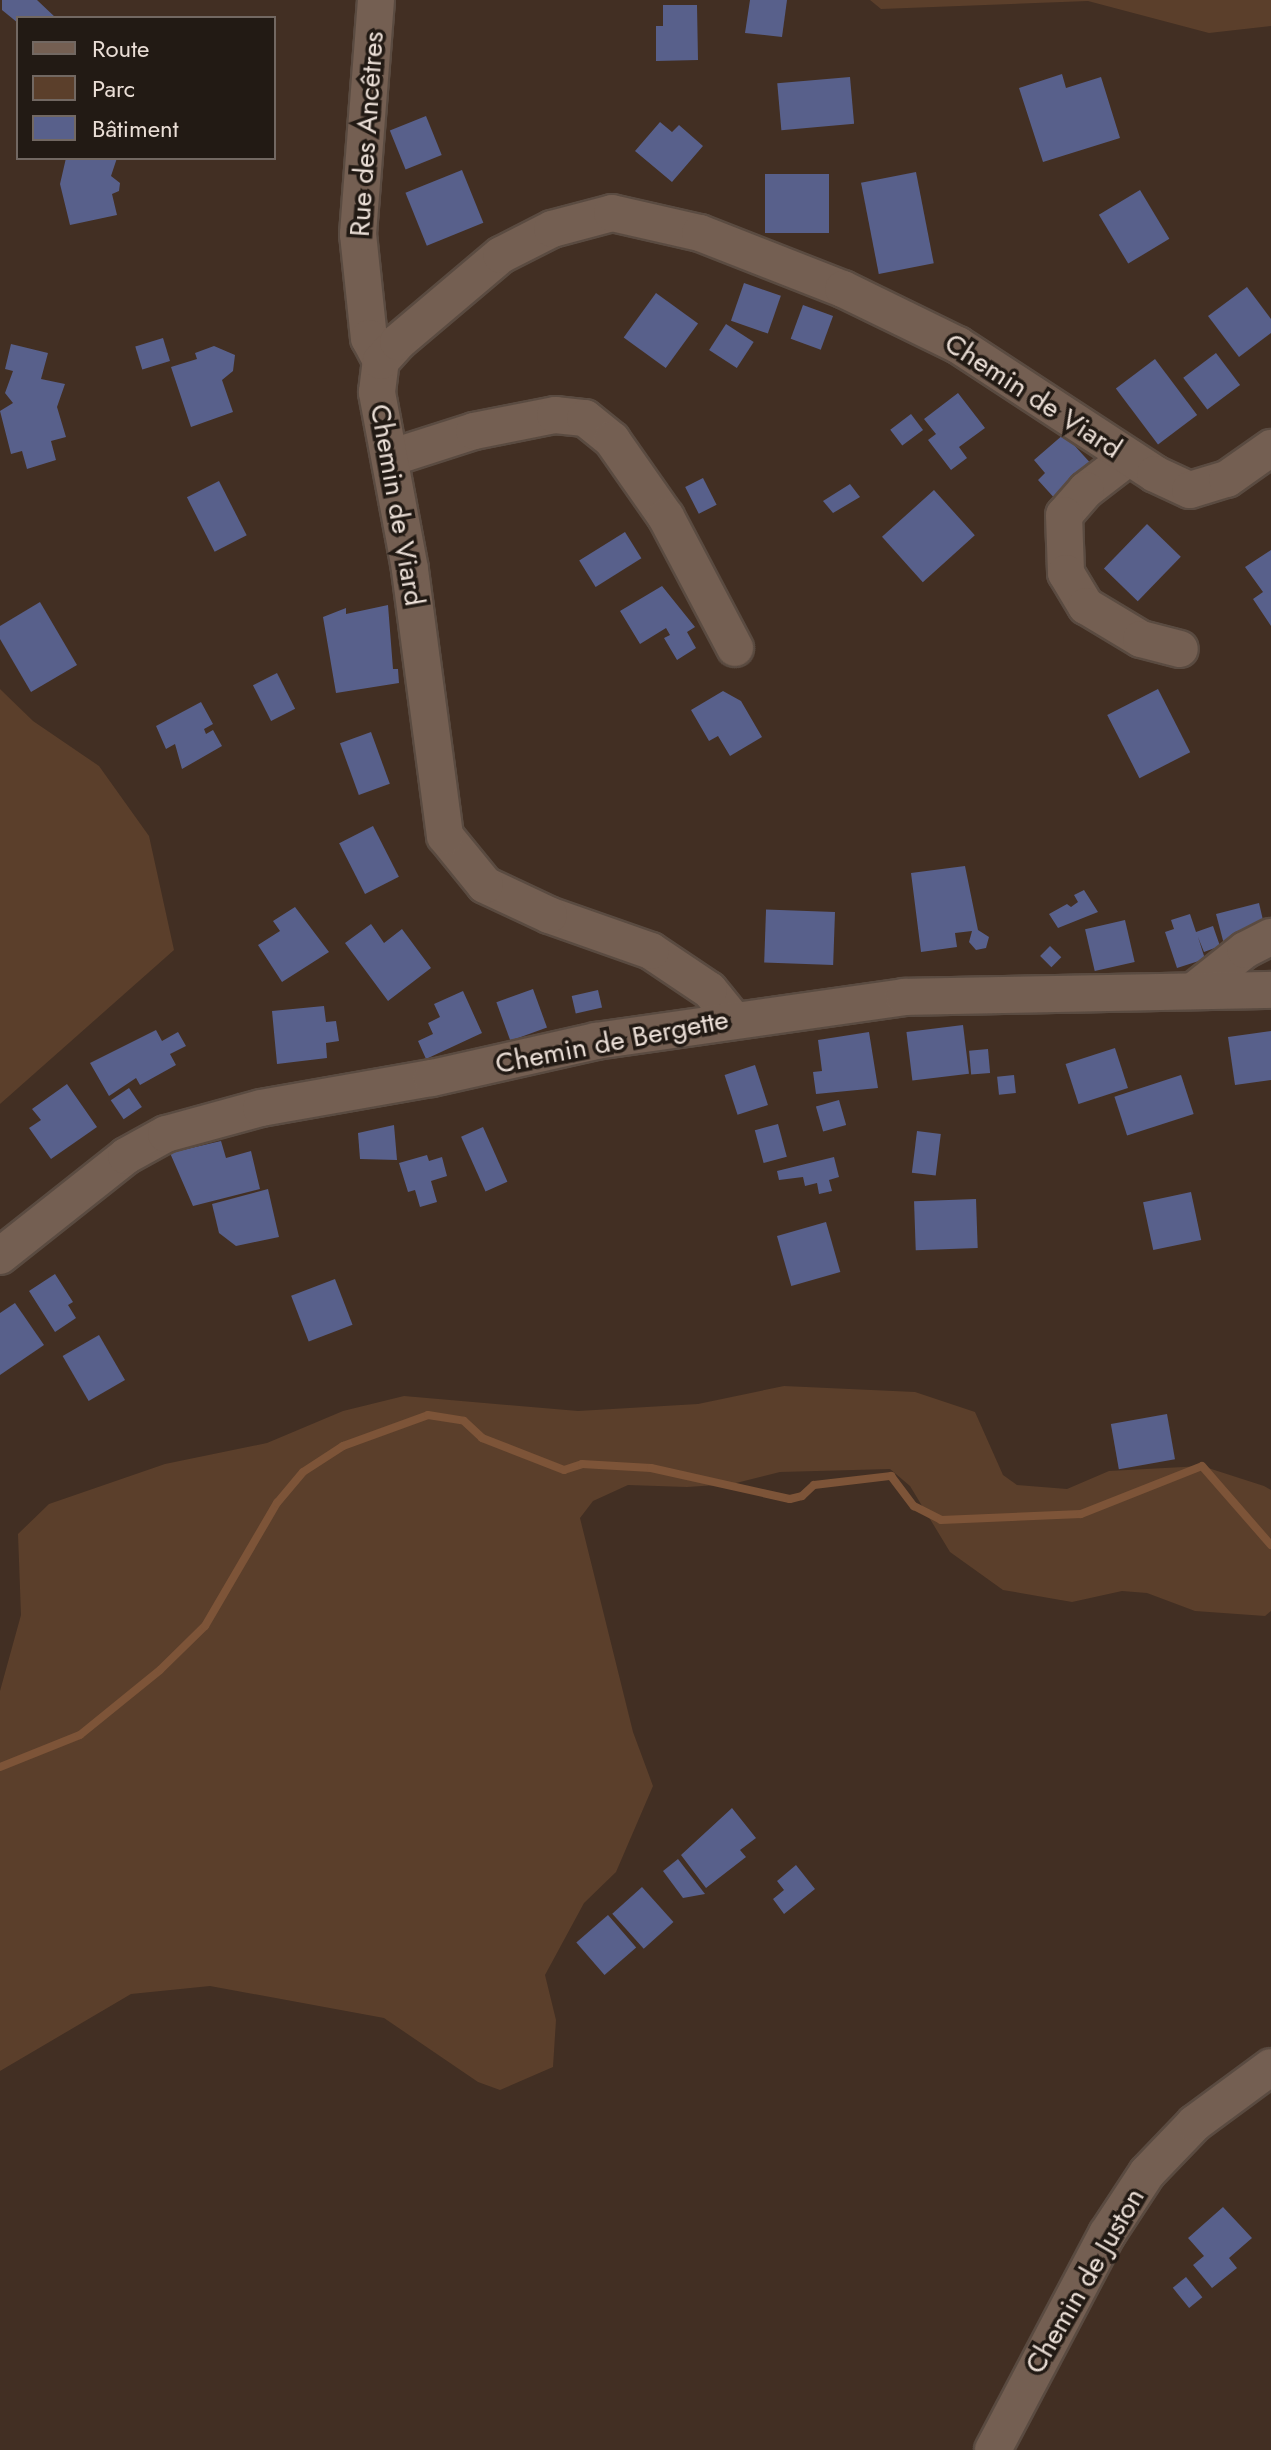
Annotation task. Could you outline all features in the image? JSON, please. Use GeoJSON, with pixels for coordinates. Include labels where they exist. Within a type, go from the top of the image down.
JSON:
{"type":"FeatureCollection","features":[{"type":"Feature","properties":{"kind":"street","name":"Rue des Ancêtres"},"geometry":{"type":"LineString","coordinates":[[376,0],[358,234],[369,338],[381,361]]}},
{"type":"Feature","properties":{"kind":"street","name":"Chemin de Viard"},"geometry":{"type":"LineString","coordinates":[[732,1018],[709,990],[651,951],[549,915],[485,885],[445,836],[410,569],[377,392],[381,361],[501,255],[552,229],[612,213],[700,233],[843,289],[958,345],[1129,457],[1190,490],[1227,479],[1271,448]]}},
{"type":"Feature","properties":{"kind":"street"},"geometry":{"type":"LineString","coordinates":[[390,458],[487,429],[555,415],[585,418],[612,440],[666,517],[735,648]]}},
{"type":"Feature","properties":{"kind":"street"},"geometry":{"type":"LineString","coordinates":[[1129,457],[1086,490],[1064,515],[1066,573],[1086,606],[1141,639],[1180,649]]}},
{"type":"Feature","properties":{"kind":"street"},"geometry":{"type":"LineString","coordinates":[[1197,988],[1245,950],[1271,937]]}},
{"type":"Feature","properties":{"kind":"street","name":"Chemin de Bergette"},"geometry":{"type":"LineString","coordinates":[[0,1256],[126,1156],[166,1134],[261,1108],[732,1018],[904,997],[1197,988],[1271,990]]}},
{"type":"Feature","properties":{"kind":"street","name":"Chemin de Juston"},"geometry":{"type":"LineString","coordinates":[[993,2450],[1107,2234],[1147,2173],[1195,2123],[1271,2067]]}},
{"type":"Feature","properties":{"kind":"green space"},"geometry":{"type":"Polygon","coordinates":[[[870,0],[1271,0],[1271,26],[1209,33],[1088,1],[881,9],[870,0]]]}},
{"type":"Feature","properties":{"kind":"green space"},"geometry":{"type":"Polygon","coordinates":[[[0,689],[33,721],[99,766],[149,836],[174,950],[0,1104],[0,689]]]}},
{"type":"Feature","properties":{"kind":"green space"},"geometry":{"type":"Polygon","coordinates":[[[784,1386],[915,1392],[975,1412],[1003,1475],[1017,1485],[1067,1489],[1109,1471],[1202,1466],[1264,1486],[1271,1490],[1271,1611],[1265,1616],[1195,1611],[1147,1593],[1122,1591],[1072,1602],[1003,1590],[950,1552],[910,1486],[890,1469],[780,1472],[732,1484],[687,1487],[628,1485],[593,1501],[580,1518],[633,1732],[653,1786],[616,1872],[584,1903],[545,1975],[556,2020],[553,2067],[500,2090],[478,2082],[384,2018],[210,1986],[131,1994],[0,2071],[0,1691],[21,1615],[18,1534],[49,1504],[165,1464],[267,1443],[343,1411],[404,1396],[578,1411],[698,1404],[784,1386]]]}},
{"type":"Feature","properties":{"kind":"building"},"geometry":{"type":"Polygon","coordinates":[[[2,0],[37,0],[54,16],[16,16],[16,21],[2,10],[2,0]]]}},
{"type":"Feature","properties":{"kind":"building"},"geometry":{"type":"Polygon","coordinates":[[[750,0],[787,0],[782,37],[745,33],[750,0]]]}},
{"type":"Feature","properties":{"kind":"building"},"geometry":{"type":"Polygon","coordinates":[[[663,5],[697,5],[698,60],[656,61],[656,26],[663,26],[663,5]]]}},
{"type":"Feature","properties":{"kind":"building"},"geometry":{"type":"Polygon","coordinates":[[[1062,74],[1066,88],[1101,77],[1120,138],[1043,162],[1019,88],[1062,74]]]}},
{"type":"Feature","properties":{"kind":"building"},"geometry":{"type":"Polygon","coordinates":[[[850,77],[854,124],[781,130],[777,83],[850,77]]]}},
{"type":"Feature","properties":{"kind":"building"},"geometry":{"type":"Polygon","coordinates":[[[426,116],[442,155],[406,170],[390,131],[426,116]]]}},
{"type":"Feature","properties":{"kind":"building"},"geometry":{"type":"Polygon","coordinates":[[[660,122],[672,132],[679,125],[703,146],[672,182],[635,151],[660,122]]]}},
{"type":"Feature","properties":{"kind":"building"},"geometry":{"type":"Polygon","coordinates":[[[66,160],[116,160],[111,176],[120,183],[119,191],[112,194],[117,215],[70,225],[60,184],[66,160]]]}},
{"type":"Feature","properties":{"kind":"building"},"geometry":{"type":"Polygon","coordinates":[[[462,170],[483,223],[427,246],[405,193],[462,170]]]}},
{"type":"Feature","properties":{"kind":"building"},"geometry":{"type":"Polygon","coordinates":[[[916,172],[934,263],[879,274],[861,183],[916,172]]]}},
{"type":"Feature","properties":{"kind":"building"},"geometry":{"type":"Polygon","coordinates":[[[765,174],[829,174],[829,233],[765,233],[765,174]]]}},
{"type":"Feature","properties":{"kind":"building"},"geometry":{"type":"Polygon","coordinates":[[[1140,190],[1169,239],[1128,264],[1099,215],[1140,190]]]}},
{"type":"Feature","properties":{"kind":"building"},"geometry":{"type":"Polygon","coordinates":[[[744,283],[781,296],[768,334],[731,321],[744,283]]]}},
{"type":"Feature","properties":{"kind":"building"},"geometry":{"type":"Polygon","coordinates":[[[1247,287],[1271,319],[1271,333],[1239,357],[1208,316],[1247,287]]]}},
{"type":"Feature","properties":{"kind":"building"},"geometry":{"type":"Polygon","coordinates":[[[656,293],[698,324],[666,368],[624,337],[656,293]]]}},
{"type":"Feature","properties":{"kind":"building"},"geometry":{"type":"Polygon","coordinates":[[[803,305],[833,316],[821,350],[791,339],[803,305]]]}},
{"type":"Feature","properties":{"kind":"building"},"geometry":{"type":"Polygon","coordinates":[[[726,324],[754,342],[737,368],[709,350],[726,324]]]}},
{"type":"Feature","properties":{"kind":"building"},"geometry":{"type":"Polygon","coordinates":[[[163,338],[170,361],[142,369],[135,346],[163,338]]]}},
{"type":"Feature","properties":{"kind":"building"},"geometry":{"type":"Polygon","coordinates":[[[11,344],[48,353],[41,379],[65,384],[57,407],[66,437],[51,441],[56,460],[27,469],[22,451],[11,454],[0,411],[13,403],[5,393],[13,371],[5,369],[11,344]]]}},
{"type":"Feature","properties":{"kind":"building"},"geometry":{"type":"Polygon","coordinates":[[[214,346],[235,355],[233,371],[222,380],[233,412],[191,427],[171,367],[197,359],[195,353],[214,346]]]}},
{"type":"Feature","properties":{"kind":"building"},"geometry":{"type":"Polygon","coordinates":[[[1216,353],[1240,385],[1207,410],[1183,378],[1216,353]]]}},
{"type":"Feature","properties":{"kind":"building"},"geometry":{"type":"Polygon","coordinates":[[[1155,359],[1197,415],[1158,444],[1116,388],[1155,359]]]}},
{"type":"Feature","properties":{"kind":"building"},"geometry":{"type":"Polygon","coordinates":[[[958,393],[985,428],[959,447],[967,458],[951,470],[928,440],[936,434],[924,419],[958,393]]]}},
{"type":"Feature","properties":{"kind":"building"},"geometry":{"type":"Polygon","coordinates":[[[911,414],[923,430],[902,446],[890,430],[911,414]]]}},
{"type":"Feature","properties":{"kind":"building"},"geometry":{"type":"Polygon","coordinates":[[[1064,434],[1094,467],[1057,501],[1038,480],[1045,473],[1034,460],[1064,434]]]}},
{"type":"Feature","properties":{"kind":"building"},"geometry":{"type":"Polygon","coordinates":[[[703,478],[717,505],[699,514],[685,487],[703,478]]]}},
{"type":"Feature","properties":{"kind":"building"},"geometry":{"type":"Polygon","coordinates":[[[219,481],[247,535],[215,552],[187,497],[219,481]]]}},
{"type":"Feature","properties":{"kind":"building"},"geometry":{"type":"Polygon","coordinates":[[[850,484],[860,497],[833,513],[823,501],[850,484]]]}},
{"type":"Feature","properties":{"kind":"building"},"geometry":{"type":"Polygon","coordinates":[[[934,490],[975,535],[923,582],[882,537],[934,490]]]}},
{"type":"Feature","properties":{"kind":"building"},"geometry":{"type":"Polygon","coordinates":[[[1147,524],[1181,557],[1138,601],[1104,569],[1147,524]]]}},
{"type":"Feature","properties":{"kind":"building"},"geometry":{"type":"Polygon","coordinates":[[[625,532],[641,558],[596,587],[579,561],[625,532]]]}},
{"type":"Feature","properties":{"kind":"building"},"geometry":{"type":"Polygon","coordinates":[[[1271,550],[1271,626],[1253,599],[1263,592],[1245,567],[1271,550]]]}},
{"type":"Feature","properties":{"kind":"building"},"geometry":{"type":"Polygon","coordinates":[[[662,586],[695,627],[687,632],[696,648],[677,660],[664,638],[670,635],[666,628],[640,644],[620,611],[662,586]]]}},
{"type":"Feature","properties":{"kind":"building"},"geometry":{"type":"Polygon","coordinates":[[[40,602],[77,665],[31,692],[0,639],[0,626],[40,602]]]}},
{"type":"Feature","properties":{"kind":"building"},"geometry":{"type":"Polygon","coordinates":[[[388,605],[393,669],[398,669],[399,683],[336,693],[323,617],[346,608],[346,614],[388,605]]]}},
{"type":"Feature","properties":{"kind":"building"},"geometry":{"type":"Polygon","coordinates":[[[277,673],[295,709],[271,721],[253,685],[277,673]]]}},
{"type":"Feature","properties":{"kind":"building"},"geometry":{"type":"Polygon","coordinates":[[[1158,689],[1190,752],[1139,778],[1107,715],[1158,689]]]}},
{"type":"Feature","properties":{"kind":"building"},"geometry":{"type":"Polygon","coordinates":[[[723,691],[741,701],[762,737],[730,756],[718,736],[709,741],[691,710],[723,691]]]}},
{"type":"Feature","properties":{"kind":"building"},"geometry":{"type":"Polygon","coordinates":[[[201,702],[213,724],[204,729],[206,734],[213,730],[222,746],[182,769],[175,744],[166,749],[156,726],[201,702]]]}},
{"type":"Feature","properties":{"kind":"building"},"geometry":{"type":"Polygon","coordinates":[[[371,732],[390,784],[359,795],[340,743],[371,732]]]}},
{"type":"Feature","properties":{"kind":"building"},"geometry":{"type":"Polygon","coordinates":[[[373,826],[399,877],[365,894],[339,843],[373,826]]]}},
{"type":"Feature","properties":{"kind":"building"},"geometry":{"type":"Polygon","coordinates":[[[965,866],[978,930],[989,937],[986,948],[976,950],[969,942],[972,931],[955,933],[957,947],[921,952],[911,873],[965,866]]]}},
{"type":"Feature","properties":{"kind":"building"},"geometry":{"type":"Polygon","coordinates":[[[1084,890],[1098,912],[1058,928],[1049,914],[1067,904],[1071,907],[1078,902],[1074,895],[1084,890]]]}},
{"type":"Feature","properties":{"kind":"building"},"geometry":{"type":"Polygon","coordinates":[[[1259,903],[1266,933],[1225,948],[1216,914],[1259,903]]]}},
{"type":"Feature","properties":{"kind":"building"},"geometry":{"type":"Polygon","coordinates":[[[295,907],[329,952],[282,982],[258,945],[280,931],[273,921],[295,907]]]}},
{"type":"Feature","properties":{"kind":"building"},"geometry":{"type":"Polygon","coordinates":[[[766,910],[835,912],[833,965],[764,963],[766,910]]]}},
{"type":"Feature","properties":{"kind":"building"},"geometry":{"type":"Polygon","coordinates":[[[1190,914],[1196,932],[1213,926],[1220,946],[1204,952],[1198,937],[1205,959],[1177,968],[1165,932],[1174,929],[1171,920],[1190,914]]]}},
{"type":"Feature","properties":{"kind":"building"},"geometry":{"type":"Polygon","coordinates":[[[1125,920],[1135,962],[1095,971],[1085,929],[1125,920]]]}},
{"type":"Feature","properties":{"kind":"building"},"geometry":{"type":"Polygon","coordinates":[[[371,924],[384,943],[402,929],[431,968],[388,1001],[345,943],[371,924]]]}},
{"type":"Feature","properties":{"kind":"building"},"geometry":{"type":"Polygon","coordinates":[[[1050,946],[1061,957],[1051,967],[1040,956],[1050,946]]]}},
{"type":"Feature","properties":{"kind":"building"},"geometry":{"type":"Polygon","coordinates":[[[533,989],[547,1028],[510,1041],[496,1002],[533,989]]]}},
{"type":"Feature","properties":{"kind":"building"},"geometry":{"type":"Polygon","coordinates":[[[598,990],[602,1008],[576,1014],[572,996],[598,990]]]}},
{"type":"Feature","properties":{"kind":"building"},"geometry":{"type":"Polygon","coordinates":[[[463,991],[482,1033],[426,1059],[418,1041],[433,1034],[428,1023],[440,1017],[434,1004],[463,991]]]}},
{"type":"Feature","properties":{"kind":"building"},"geometry":{"type":"Polygon","coordinates":[[[324,1006],[326,1022],[336,1021],[339,1041],[326,1043],[327,1058],[277,1064],[272,1011],[324,1006]]]}},
{"type":"Feature","properties":{"kind":"building"},"geometry":{"type":"Polygon","coordinates":[[[963,1025],[969,1074],[912,1081],[906,1032],[963,1025]]]}},
{"type":"Feature","properties":{"kind":"building"},"geometry":{"type":"Polygon","coordinates":[[[156,1030],[162,1041],[178,1032],[186,1046],[170,1054],[176,1065],[140,1085],[136,1078],[109,1096],[90,1063],[156,1030]]]}},
{"type":"Feature","properties":{"kind":"building"},"geometry":{"type":"Polygon","coordinates":[[[1271,1031],[1271,1080],[1235,1085],[1228,1037],[1271,1031]]]}},
{"type":"Feature","properties":{"kind":"building"},"geometry":{"type":"Polygon","coordinates":[[[869,1032],[878,1088],[816,1094],[813,1072],[822,1071],[818,1040],[869,1032]]]}},
{"type":"Feature","properties":{"kind":"building"},"geometry":{"type":"Polygon","coordinates":[[[1115,1048],[1128,1088],[1079,1104],[1066,1064],[1115,1048]]]}},
{"type":"Feature","properties":{"kind":"building"},"geometry":{"type":"Polygon","coordinates":[[[988,1049],[990,1073],[971,1075],[969,1051],[988,1049]]]}},
{"type":"Feature","properties":{"kind":"building"},"geometry":{"type":"Polygon","coordinates":[[[755,1065],[768,1105],[738,1115],[725,1075],[755,1065]]]}},
{"type":"Feature","properties":{"kind":"building"},"geometry":{"type":"Polygon","coordinates":[[[1014,1075],[1016,1093],[999,1095],[997,1077],[1014,1075]]]}},
{"type":"Feature","properties":{"kind":"building"},"geometry":{"type":"Polygon","coordinates":[[[1181,1075],[1194,1114],[1127,1136],[1114,1097],[1181,1075]]]}},
{"type":"Feature","properties":{"kind":"building"},"geometry":{"type":"Polygon","coordinates":[[[67,1084],[97,1127],[51,1159],[29,1128],[41,1120],[32,1109],[67,1084]]]}},
{"type":"Feature","properties":{"kind":"building"},"geometry":{"type":"Polygon","coordinates":[[[129,1088],[142,1107],[124,1119],[111,1100],[129,1088]]]}},
{"type":"Feature","properties":{"kind":"building"},"geometry":{"type":"Polygon","coordinates":[[[839,1100],[846,1125],[823,1132],[816,1107],[839,1100]]]}},
{"type":"Feature","properties":{"kind":"building"},"geometry":{"type":"Polygon","coordinates":[[[778,1124],[787,1157],[764,1163],[755,1130],[778,1124]]]}},
{"type":"Feature","properties":{"kind":"building"},"geometry":{"type":"Polygon","coordinates":[[[394,1125],[397,1160],[360,1159],[358,1133],[394,1125]]]}},
{"type":"Feature","properties":{"kind":"building"},"geometry":{"type":"Polygon","coordinates":[[[483,1127],[507,1182],[485,1192],[461,1137],[483,1127]]]}},
{"type":"Feature","properties":{"kind":"building"},"geometry":{"type":"Polygon","coordinates":[[[917,1131],[941,1134],[936,1176],[912,1173],[917,1131]]]}},
{"type":"Feature","properties":{"kind":"building"},"geometry":{"type":"Polygon","coordinates":[[[221,1141],[226,1158],[251,1151],[260,1189],[193,1206],[170,1153],[221,1141]]]}},
{"type":"Feature","properties":{"kind":"building"},"geometry":{"type":"Polygon","coordinates":[[[427,1155],[429,1161],[442,1157],[447,1176],[431,1181],[437,1202],[420,1207],[415,1190],[408,1192],[399,1163],[427,1155]]]}},
{"type":"Feature","properties":{"kind":"building"},"geometry":{"type":"Polygon","coordinates":[[[834,1157],[839,1177],[829,1180],[832,1191],[819,1194],[817,1183],[805,1186],[803,1177],[779,1180],[777,1171],[834,1157]]]}},
{"type":"Feature","properties":{"kind":"building"},"geometry":{"type":"Polygon","coordinates":[[[268,1189],[279,1237],[236,1246],[219,1233],[212,1204],[268,1189]]]}},
{"type":"Feature","properties":{"kind":"building"},"geometry":{"type":"Polygon","coordinates":[[[1191,1192],[1201,1240],[1153,1250],[1143,1202],[1191,1192]]]}},
{"type":"Feature","properties":{"kind":"building"},"geometry":{"type":"Polygon","coordinates":[[[976,1199],[978,1248],[916,1250],[914,1201],[976,1199]]]}},
{"type":"Feature","properties":{"kind":"building"},"geometry":{"type":"Polygon","coordinates":[[[826,1222],[840,1272],[791,1286],[777,1236],[826,1222]]]}},
{"type":"Feature","properties":{"kind":"building"},"geometry":{"type":"Polygon","coordinates":[[[55,1274],[73,1302],[68,1305],[76,1318],[55,1332],[29,1291],[55,1274]]]}},
{"type":"Feature","properties":{"kind":"building"},"geometry":{"type":"Polygon","coordinates":[[[335,1279],[353,1325],[309,1342],[291,1296],[335,1279]]]}},
{"type":"Feature","properties":{"kind":"building"},"geometry":{"type":"Polygon","coordinates":[[[15,1303],[44,1345],[0,1375],[0,1313],[15,1303]]]}},
{"type":"Feature","properties":{"kind":"building"},"geometry":{"type":"Polygon","coordinates":[[[99,1335],[125,1380],[89,1401],[63,1356],[99,1335]]]}},
{"type":"Feature","properties":{"kind":"building"},"geometry":{"type":"Polygon","coordinates":[[[1167,1414],[1175,1459],[1119,1469],[1111,1424],[1167,1414]]]}},
{"type":"Feature","properties":{"kind":"building"},"geometry":{"type":"Polygon","coordinates":[[[732,1808],[756,1838],[740,1850],[746,1857],[706,1888],[681,1855],[732,1808]]]}},
{"type":"Feature","properties":{"kind":"building"},"geometry":{"type":"Polygon","coordinates":[[[678,1859],[705,1894],[683,1898],[663,1871],[678,1859]]]}},
{"type":"Feature","properties":{"kind":"building"},"geometry":{"type":"Polygon","coordinates":[[[796,1865],[815,1889],[784,1914],[773,1899],[784,1890],[777,1881],[796,1865]]]}},
{"type":"Feature","properties":{"kind":"building"},"geometry":{"type":"Polygon","coordinates":[[[642,1887],[673,1922],[644,1949],[612,1914],[642,1887]]]}},
{"type":"Feature","properties":{"kind":"building"},"geometry":{"type":"Polygon","coordinates":[[[608,1915],[636,1947],[605,1975],[576,1943],[608,1915]]]}},
{"type":"Feature","properties":{"kind":"building"},"geometry":{"type":"Polygon","coordinates":[[[1223,2207],[1252,2238],[1229,2258],[1237,2268],[1212,2288],[1193,2265],[1204,2256],[1188,2238],[1223,2207]]]}},
{"type":"Feature","properties":{"kind":"building"},"geometry":{"type":"Polygon","coordinates":[[[1186,2277],[1202,2297],[1189,2308],[1173,2288],[1186,2277]]]}},
{"type":"Feature","properties":{"kind":"waterway"},"geometry":{"type":"LineString","coordinates":[[0,1767],[80,1735],[160,1670],[205,1626],[277,1503],[303,1472],[343,1446],[428,1415],[464,1421],[482,1438],[564,1470],[582,1464],[651,1468],[790,1499],[802,1496],[814,1485],[891,1476],[914,1506],[941,1520],[1081,1514],[1202,1466],[1271,1545]]}}]}
